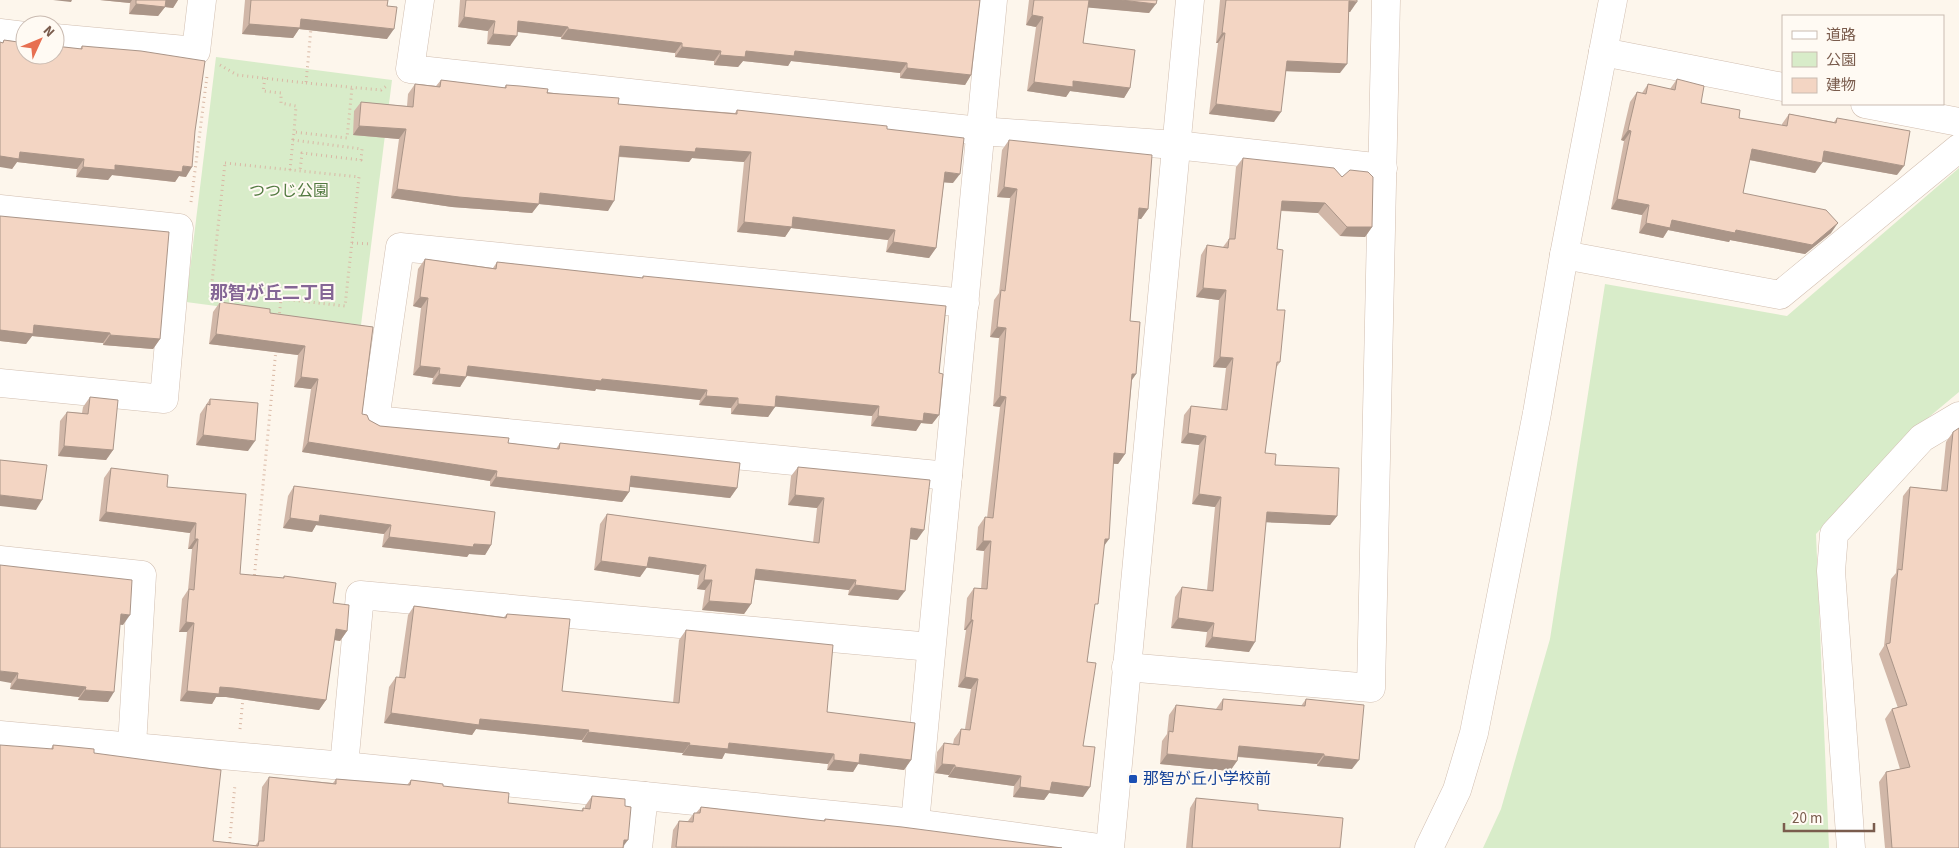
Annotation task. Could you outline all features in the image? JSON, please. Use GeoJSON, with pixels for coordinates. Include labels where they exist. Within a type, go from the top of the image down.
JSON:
{"type":"FeatureCollection","features":[{"type":"Feature","properties":{"kind":"street"},"geometry":{"type":"LineString","coordinates":[[65,39],[196,51],[202,0]]}},
{"type":"Feature","properties":{"kind":"street"},"geometry":{"type":"LineString","coordinates":[[420,0],[410,69],[980,131],[1176,145],[1383,168]]}},
{"type":"Feature","properties":{"kind":"street"},"geometry":{"type":"LineString","coordinates":[[915,823],[993,0]]}},
{"type":"Feature","properties":{"kind":"street"},"geometry":{"type":"LineString","coordinates":[[1110,848],[1190,0]]}},
{"type":"Feature","properties":{"kind":"street"},"geometry":{"type":"LineString","coordinates":[[1126,667],[1371,688],[1386,0]]}},
{"type":"Feature","properties":{"kind":"street"},"geometry":{"type":"LineString","coordinates":[[1429,848],[1457,790],[1474,733],[1537,413],[1564,255],[1612,0]]}},
{"type":"Feature","properties":{"kind":"street"},"geometry":{"type":"LineString","coordinates":[[0,34],[15,35]]}},
{"type":"Feature","properties":{"kind":"street"},"geometry":{"type":"LineString","coordinates":[[1603,52],[1782,87]]}},
{"type":"Feature","properties":{"kind":"street"},"geometry":{"type":"LineString","coordinates":[[1870,105],[1959,122]]}},
{"type":"Feature","properties":{"kind":"street"},"geometry":{"type":"LineString","coordinates":[[1564,255],[1780,295],[1959,148]]}},
{"type":"Feature","properties":{"kind":"street"},"geometry":{"type":"LineString","coordinates":[[0,209],[179,228],[164,399],[0,382]]}},
{"type":"Feature","properties":{"kind":"street"},"geometry":{"type":"LineString","coordinates":[[948,476],[375,420],[400,246],[965,303]]}},
{"type":"Feature","properties":{"kind":"street"},"geometry":{"type":"LineString","coordinates":[[1851,848],[1831,571],[1834,534],[1922,438],[1959,416]]}},
{"type":"Feature","properties":{"kind":"street"},"geometry":{"type":"LineString","coordinates":[[0,560],[142,576],[132,746]]}},
{"type":"Feature","properties":{"kind":"street"},"geometry":{"type":"LineString","coordinates":[[344,766],[360,595],[931,647]]}},
{"type":"Feature","properties":{"kind":"street"},"geometry":{"type":"LineString","coordinates":[[0,735],[344,766],[915,823],[1100,848]]}},
{"type":"Feature","properties":{"kind":"street"},"geometry":{"type":"LineString","coordinates":[[638,848],[644,796]]}},
{"type":"Feature","properties":{"kind":"path"},"geometry":{"type":"LineString","coordinates":[[306,83],[312,18]]}},
{"type":"Feature","properties":{"kind":"path"},"geometry":{"type":"LineString","coordinates":[[196,51],[237,75],[352,88],[381,90],[410,69]]}},
{"type":"Feature","properties":{"kind":"path"},"geometry":{"type":"LineString","coordinates":[[179,228],[190,211],[207,72],[196,51]]}},
{"type":"Feature","properties":{"kind":"path"},"geometry":{"type":"LineString","coordinates":[[265,78],[263,91],[281,94],[281,103],[296,106],[290,170]]}},
{"type":"Feature","properties":{"kind":"path"},"geometry":{"type":"LineString","coordinates":[[294,132],[347,138],[352,88]]}},
{"type":"Feature","properties":{"kind":"path"},"geometry":{"type":"LineString","coordinates":[[293,140],[362,149],[361,160],[302,153],[300,171]]}},
{"type":"Feature","properties":{"kind":"path"},"geometry":{"type":"LineString","coordinates":[[225,163],[290,170],[359,177],[345,306],[211,291],[225,163]]}},
{"type":"Feature","properties":{"kind":"path"},"geometry":{"type":"LineString","coordinates":[[279,319],[281,299]]}},
{"type":"Feature","properties":{"kind":"path"},"geometry":{"type":"LineString","coordinates":[[253,586],[276,348]]}},
{"type":"Feature","properties":{"kind":"path"},"geometry":{"type":"LineString","coordinates":[[239,735],[243,696]]}},
{"type":"Feature","properties":{"kind":"path"},"geometry":{"type":"LineString","coordinates":[[228,848],[236,777]]}},
{"type":"Feature","properties":{"kind":"green space","name":"つつじ公園"},"geometry":{"type":"Polygon","coordinates":[[[216,57],[392,80],[361,325],[186,302],[216,57]]]}},
{"type":"Feature","properties":{"kind":"green space"},"geometry":{"type":"Polygon","coordinates":[[[1959,168],[1959,392],[1899,442],[1816,534],[1829,848],[1483,848],[1501,809],[1550,639],[1605,284],[1787,316],[1959,168]]]}},
{"type":"Feature","properties":{"kind":"building"},"geometry":{"type":"Polygon","coordinates":[[[136,0],[166,0],[165,7],[136,4],[136,0]]]}},
{"type":"Feature","properties":{"kind":"building"},"geometry":{"type":"Polygon","coordinates":[[[251,0],[388,0],[387,6],[397,7],[394,29],[301,19],[300,28],[249,24],[251,0]]]}},
{"type":"Feature","properties":{"kind":"building"},"geometry":{"type":"Polygon","coordinates":[[[466,0],[980,0],[971,75],[907,68],[907,63],[795,51],[794,56],[746,51],[745,57],[720,55],[721,51],[682,47],[682,43],[518,21],[517,36],[493,34],[495,21],[464,17],[466,0]]]}},
{"type":"Feature","properties":{"kind":"building"},"geometry":{"type":"Polygon","coordinates":[[[1034,0],[1089,0],[1083,43],[1135,50],[1130,88],[1073,81],[1073,87],[1034,82],[1043,17],[1032,15],[1034,0]]]}},
{"type":"Feature","properties":{"kind":"building"},"geometry":{"type":"Polygon","coordinates":[[[1121,0],[1157,0],[1156,4],[1121,0]]]}},
{"type":"Feature","properties":{"kind":"building"},"geometry":{"type":"Polygon","coordinates":[[[1226,0],[1357,0],[1357,2],[1349,1],[1347,64],[1287,61],[1281,112],[1216,104],[1225,33],[1222,33],[1226,0]]]}},
{"type":"Feature","properties":{"kind":"building"},"geometry":{"type":"Polygon","coordinates":[[[4,40],[15,42],[15,65],[65,65],[65,47],[82,49],[82,46],[141,51],[205,61],[192,167],[183,166],[182,172],[115,165],[115,170],[83,167],[84,159],[20,152],[19,159],[0,156],[0,42],[3,43],[4,40]]]}},
{"type":"Feature","properties":{"kind":"building"},"geometry":{"type":"Polygon","coordinates":[[[1677,79],[1704,86],[1701,103],[1740,110],[1739,118],[1787,126],[1789,114],[1836,123],[1837,118],[1910,131],[1904,166],[1824,151],[1822,163],[1752,149],[1743,193],[1826,210],[1838,223],[1812,245],[1736,230],[1735,233],[1672,220],[1670,228],[1646,223],[1649,205],[1617,199],[1631,131],[1628,130],[1637,92],[1646,94],[1648,84],[1675,90],[1677,79]]]}},
{"type":"Feature","properties":{"kind":"building"},"geometry":{"type":"Polygon","coordinates":[[[441,80],[506,88],[506,85],[548,89],[547,93],[619,98],[618,104],[737,114],[737,110],[887,126],[887,129],[964,138],[960,174],[945,172],[936,248],[893,242],[895,230],[793,217],[792,227],[744,222],[751,152],[696,148],[695,152],[620,146],[614,201],[540,193],[539,204],[397,189],[406,129],[359,126],[361,102],[413,107],[415,84],[440,87],[441,80]]]}},
{"type":"Feature","properties":{"kind":"building"},"geometry":{"type":"Polygon","coordinates":[[[1009,140],[1152,155],[1148,209],[1139,208],[1130,321],[1140,322],[1136,374],[1132,374],[1125,454],[1114,453],[1109,539],[1105,539],[1098,604],[1095,604],[1087,662],[1096,663],[1083,746],[1095,747],[1090,787],[1052,782],[1050,791],[1020,787],[1021,776],[942,764],[944,743],[959,745],[961,729],[970,730],[978,679],[965,677],[973,620],[971,620],[974,588],[987,589],[991,541],[983,541],[985,517],[993,518],[1006,397],[1000,396],[1006,328],[997,327],[1001,290],[1005,291],[1017,189],[1004,187],[1009,140]]]}},
{"type":"Feature","properties":{"kind":"building"},"geometry":{"type":"Polygon","coordinates":[[[1243,158],[1334,168],[1342,177],[1350,170],[1368,172],[1373,177],[1372,227],[1347,227],[1325,203],[1282,201],[1277,249],[1283,250],[1277,310],[1285,310],[1280,362],[1277,362],[1265,453],[1276,454],[1275,465],[1339,468],[1337,516],[1267,512],[1255,642],[1212,637],[1214,623],[1178,618],[1182,587],[1213,591],[1221,497],[1199,494],[1206,436],[1188,433],[1191,406],[1227,410],[1233,358],[1220,357],[1226,290],[1203,288],[1207,245],[1228,248],[1229,239],[1235,239],[1243,158]]]}},
{"type":"Feature","properties":{"kind":"building"},"geometry":{"type":"Polygon","coordinates":[[[0,216],[169,232],[160,339],[110,335],[110,333],[34,325],[33,334],[0,330],[0,216]]]}},
{"type":"Feature","properties":{"kind":"building"},"geometry":{"type":"Polygon","coordinates":[[[425,259],[496,269],[497,262],[643,278],[643,276],[946,306],[939,373],[943,374],[939,415],[924,413],[923,421],[878,416],[879,406],[776,396],[775,407],[738,404],[738,398],[706,396],[707,390],[602,379],[601,381],[468,366],[466,377],[439,374],[440,368],[420,366],[428,298],[420,297],[425,259]]]}},
{"type":"Feature","properties":{"kind":"building"},"geometry":{"type":"Polygon","coordinates":[[[220,302],[270,309],[270,313],[373,327],[362,414],[367,415],[369,420],[380,426],[509,438],[508,443],[559,449],[560,443],[740,463],[737,488],[631,476],[629,492],[496,477],[497,471],[308,442],[318,379],[301,377],[305,346],[216,334],[220,302]]]}},
{"type":"Feature","properties":{"kind":"building"},"geometry":{"type":"Polygon","coordinates":[[[90,397],[118,400],[113,450],[64,446],[67,412],[88,414],[90,397]]]}},
{"type":"Feature","properties":{"kind":"building"},"geometry":{"type":"Polygon","coordinates":[[[210,399],[258,403],[255,441],[203,435],[207,404],[210,405],[210,399]]]}},
{"type":"Feature","properties":{"kind":"building"},"geometry":{"type":"Polygon","coordinates":[[[1959,428],[1959,848],[1892,848],[1886,772],[1910,767],[1892,709],[1907,705],[1886,644],[1890,643],[1898,569],[1902,570],[1910,487],[1947,491],[1953,432],[1959,428]]]}},
{"type":"Feature","properties":{"kind":"building"},"geometry":{"type":"Polygon","coordinates":[[[0,460],[47,465],[42,500],[0,495],[0,460]]]}},
{"type":"Feature","properties":{"kind":"building"},"geometry":{"type":"Polygon","coordinates":[[[798,467],[930,480],[924,530],[911,528],[905,591],[855,585],[856,580],[756,569],[751,604],[709,601],[712,580],[704,580],[706,565],[649,557],[647,567],[601,561],[607,514],[819,543],[824,498],[795,495],[798,467]]]}},
{"type":"Feature","properties":{"kind":"building"},"geometry":{"type":"Polygon","coordinates":[[[111,468],[168,475],[167,487],[246,494],[240,574],[284,578],[284,576],[336,583],[333,603],[349,605],[347,631],[336,629],[326,700],[220,687],[219,694],[187,691],[194,623],[186,622],[189,589],[194,590],[198,539],[195,539],[196,523],[106,512],[111,468]]]}},
{"type":"Feature","properties":{"kind":"building"},"geometry":{"type":"Polygon","coordinates":[[[294,486],[495,512],[491,545],[474,544],[473,547],[389,537],[391,525],[320,515],[319,522],[290,518],[294,486]]]}},
{"type":"Feature","properties":{"kind":"building"},"geometry":{"type":"Polygon","coordinates":[[[0,565],[132,580],[130,615],[121,614],[114,692],[85,690],[86,687],[17,679],[18,673],[0,671],[0,565]]]}},
{"type":"Feature","properties":{"kind":"building"},"geometry":{"type":"Polygon","coordinates":[[[414,606],[506,618],[507,614],[570,619],[562,691],[679,703],[686,630],[833,645],[827,712],[915,723],[911,760],[860,754],[859,763],[834,760],[834,754],[729,743],[728,749],[588,732],[589,730],[480,719],[479,725],[391,713],[396,677],[405,678],[414,606]]]}},
{"type":"Feature","properties":{"kind":"building"},"geometry":{"type":"Polygon","coordinates":[[[1223,699],[1305,706],[1306,699],[1364,705],[1359,760],[1324,756],[1324,754],[1239,746],[1237,761],[1167,754],[1169,731],[1173,732],[1176,705],[1222,710],[1223,699]]]}},
{"type":"Feature","properties":{"kind":"building"},"geometry":{"type":"Polygon","coordinates":[[[0,745],[53,749],[53,745],[94,749],[94,753],[221,770],[213,841],[258,846],[259,841],[264,841],[269,777],[336,784],[336,779],[410,785],[411,780],[443,784],[443,786],[509,793],[508,803],[583,811],[583,808],[590,809],[592,796],[625,799],[625,806],[631,807],[628,840],[624,840],[623,848],[0,848],[0,745]]]}},
{"type":"Feature","properties":{"kind":"building"},"geometry":{"type":"Polygon","coordinates":[[[1196,798],[1258,804],[1258,810],[1343,818],[1340,848],[1192,848],[1196,798]]]}},
{"type":"Feature","properties":{"kind":"building"},"geometry":{"type":"Polygon","coordinates":[[[701,807],[825,821],[825,819],[902,827],[1062,848],[676,847],[679,821],[693,822],[694,813],[700,813],[701,807]]]}},
{"type":"Feature","properties":{"kind":"place","name":"那智が丘小学校前"},"geometry":{"type":"Point","coordinates":[1133,779]}},
{"type":"Feature","properties":{"kind":"district","name":"那智が丘二丁目"},"geometry":{"type":"Point","coordinates":[273,293]}}]}
